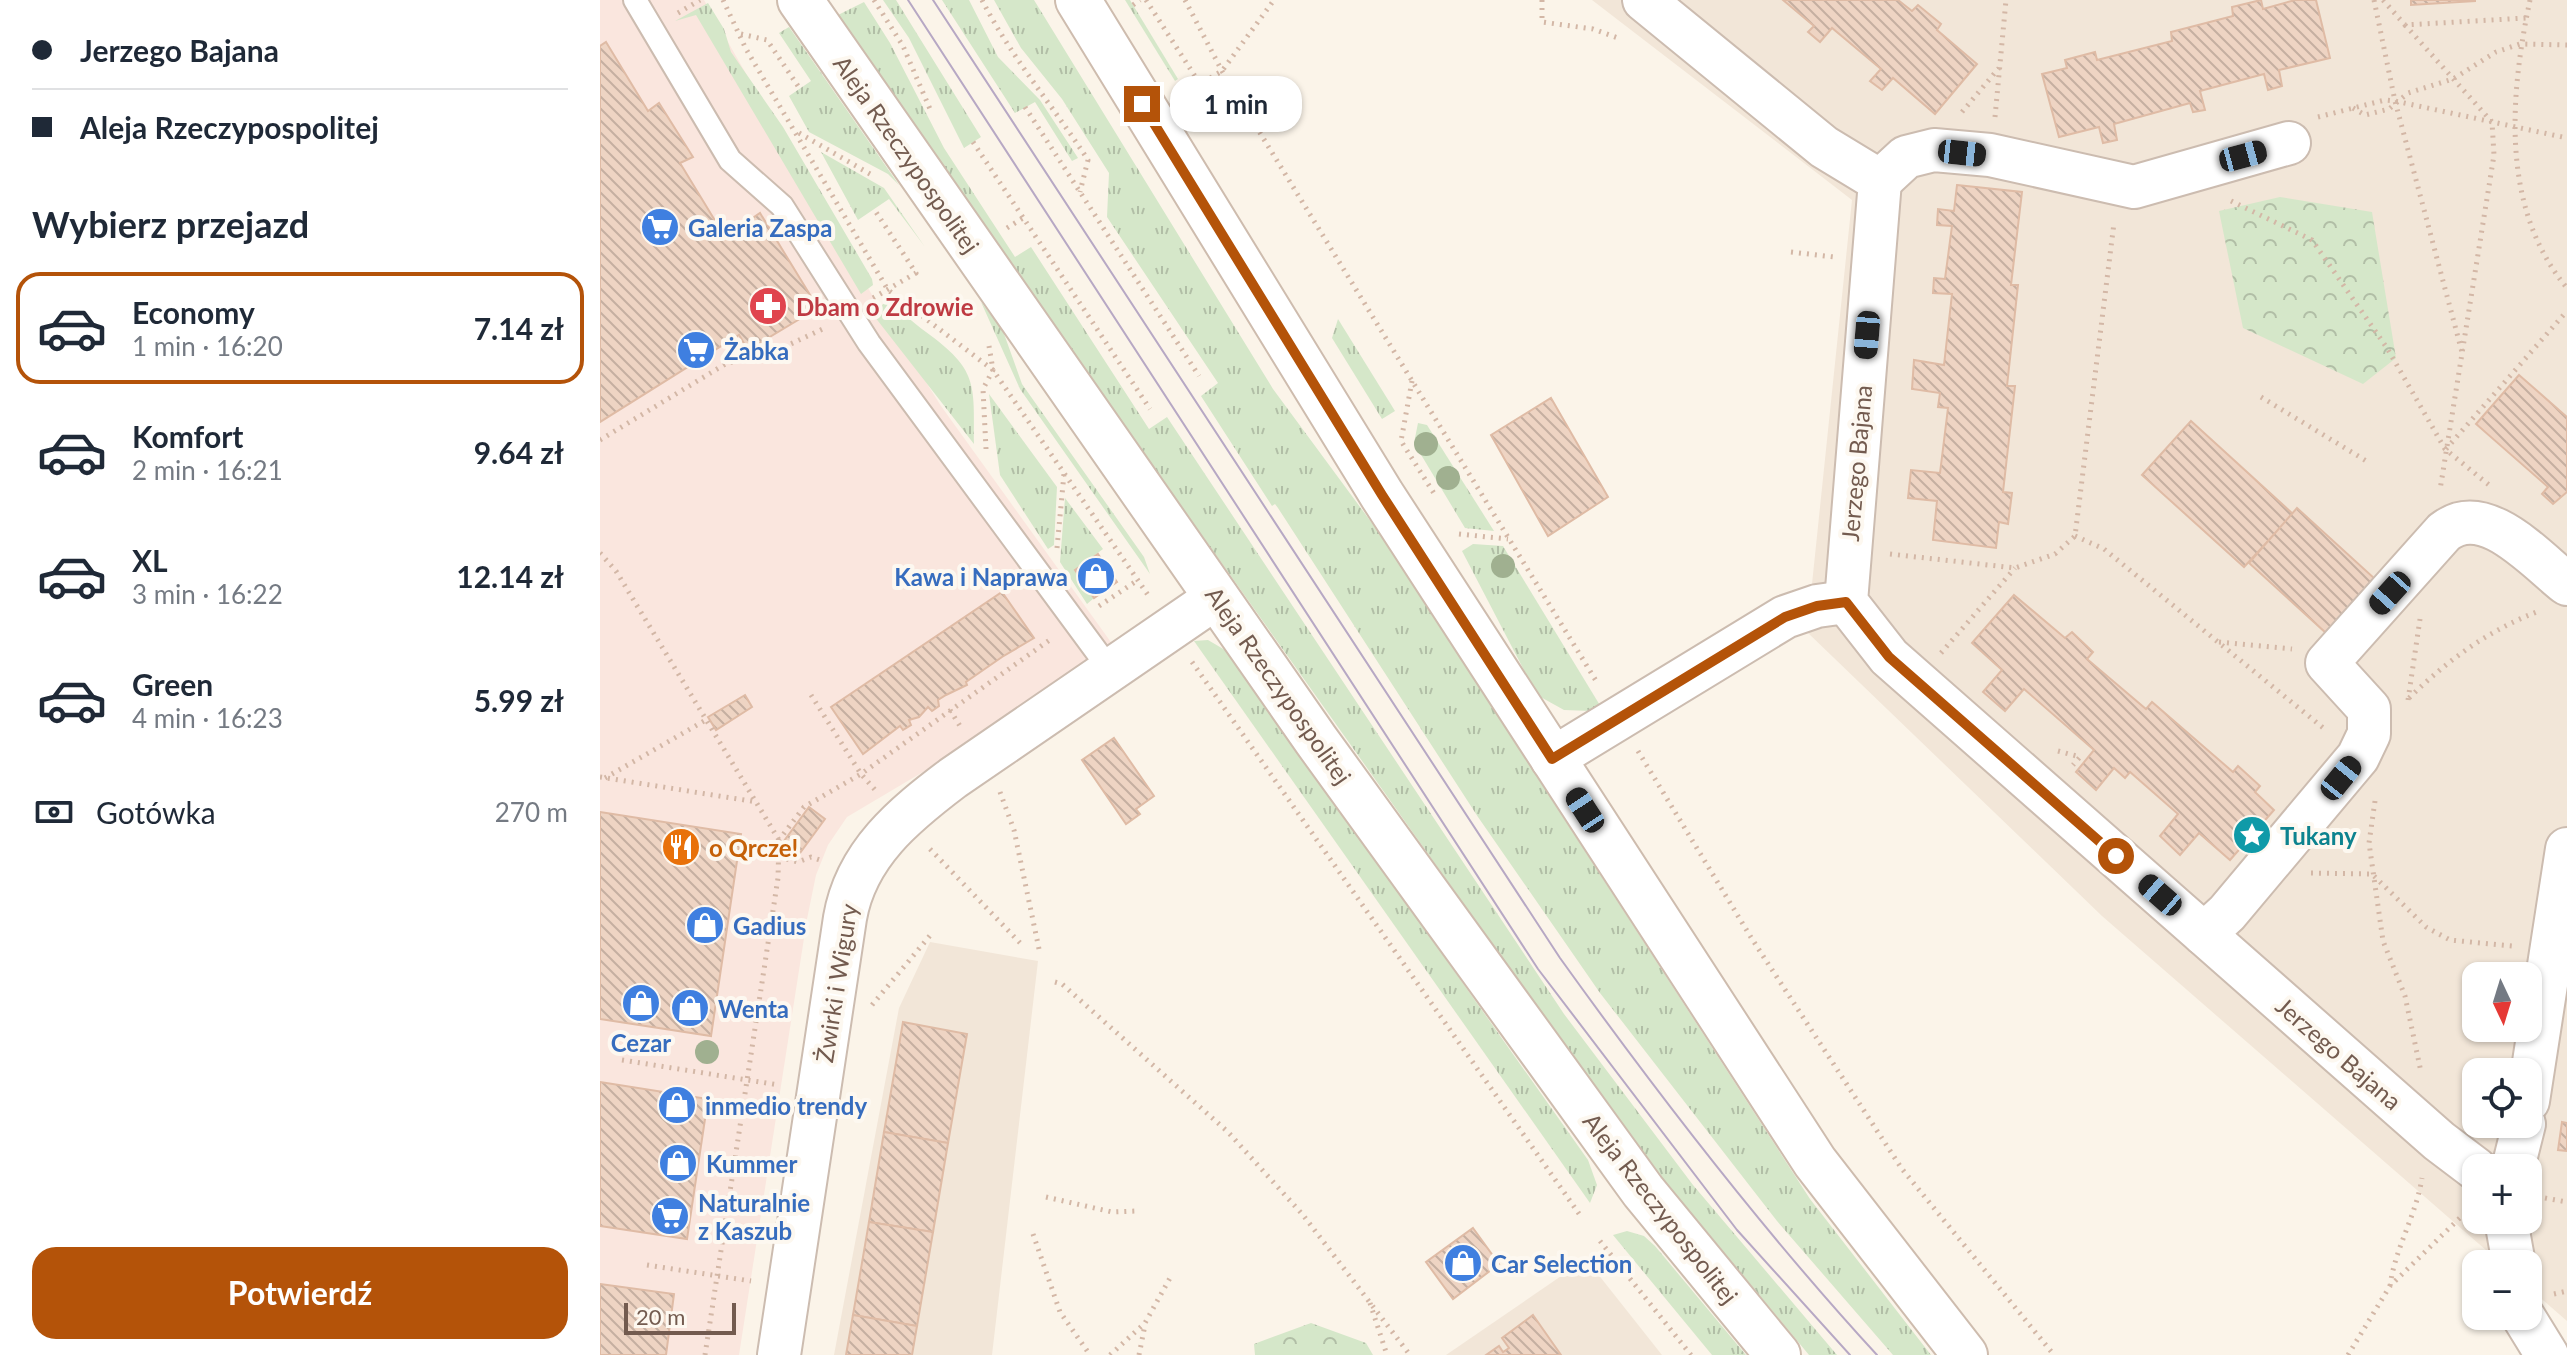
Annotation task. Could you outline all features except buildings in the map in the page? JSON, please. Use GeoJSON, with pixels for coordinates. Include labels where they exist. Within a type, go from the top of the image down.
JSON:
{"type":"FeatureCollection","features":[{"type":"Feature","properties":{"kind":"main road","name":"Aleja Rzeczypospolitej"},"geometry":{"type":"LineString","coordinates":[[800,0],[1217,597],[1643,1191],[1778,1355]]}},
{"type":"Feature","properties":{"kind":"main road"},"geometry":{"type":"LineString","coordinates":[[1078,0],[1382,495],[1815,1162],[1965,1355]]}},
{"type":"Feature","properties":{"kind":"street"},"geometry":{"type":"LineString","coordinates":[[1644,0],[1824,147],[1880,181],[1906,157],[1934,150],[1990,155],[2134,187],[2289,143]]}},
{"type":"Feature","properties":{"kind":"street","name":"Jerzego Bajana"},"geometry":{"type":"LineString","coordinates":[[1880,181],[1846,602],[1889,657],[2462,1158]]}},
{"type":"Feature","properties":{"kind":"street"},"geometry":{"type":"LineString","coordinates":[[2204,934],[2368,774],[2369,709],[2327,663],[2455,523],[2470,520],[2487,523],[2554,597]]}},
{"type":"Feature","properties":{"kind":"street","name":"Żwirki i Wigury"},"geometry":{"type":"LineString","coordinates":[[779,1355],[845,918],[854,881],[866,860],[916,806],[1217,597]]}},
{"type":"Feature","properties":{"kind":"street"},"geometry":{"type":"LineString","coordinates":[[1552,759],[1785,617],[1817,606],[1846,602]]}},
{"type":"Feature","properties":{"kind":"street"},"geometry":{"type":"LineString","coordinates":[[2535,1058],[2567,849]]}},
{"type":"Feature","properties":{"kind":"street"},"geometry":{"type":"LineString","coordinates":[[2542,1324],[2547,1355]]}},
{"type":"Feature","properties":{"kind":"lane"},"geometry":{"type":"LineString","coordinates":[[635,0],[730,160],[782,206],[849,314],[1111,671]]}},
{"type":"Feature","properties":{"kind":"path"},"geometry":{"type":"LineString","coordinates":[[723,0],[888,290],[993,370],[1151,599]]}},
{"type":"Feature","properties":{"kind":"path"},"geometry":{"type":"LineString","coordinates":[[874,0],[903,46],[931,113]]}},
{"type":"Feature","properties":{"kind":"path"},"geometry":{"type":"LineString","coordinates":[[982,0],[1002,39],[1039,85],[1088,160],[1080,192]]}},
{"type":"Feature","properties":{"kind":"path"},"geometry":{"type":"LineString","coordinates":[[1133,5],[1143,0],[1200,84],[1222,71],[1274,0]]}},
{"type":"Feature","properties":{"kind":"path"},"geometry":{"type":"LineString","coordinates":[[1542,0],[1542,22],[1593,29],[1618,38]]}},
{"type":"Feature","properties":{"kind":"path"},"geometry":{"type":"LineString","coordinates":[[1990,155],[2006,0]]}},
{"type":"Feature","properties":{"kind":"path"},"geometry":{"type":"LineString","coordinates":[[2374,0],[2395,101],[2463,356]]}},
{"type":"Feature","properties":{"kind":"path"},"geometry":{"type":"LineString","coordinates":[[2383,0],[2492,122],[2494,155],[2438,502]]}},
{"type":"Feature","properties":{"kind":"path"},"geometry":{"type":"LineString","coordinates":[[2530,0],[2520,44],[2512,124],[2522,193],[2543,255],[2567,288]]}},
{"type":"Feature","properties":{"kind":"path"},"geometry":{"type":"LineString","coordinates":[[2405,25],[2526,18]]}},
{"type":"Feature","properties":{"kind":"path"},"geometry":{"type":"LineString","coordinates":[[740,34],[767,40],[800,89]]}},
{"type":"Feature","properties":{"kind":"path"},"geometry":{"type":"LineString","coordinates":[[2352,108],[2365,115],[2389,109],[2408,93],[2453,79],[2496,52],[2520,44],[2567,45]]}},
{"type":"Feature","properties":{"kind":"path"},"geometry":{"type":"LineString","coordinates":[[1953,123],[2000,67]]}},
{"type":"Feature","properties":{"kind":"path"},"geometry":{"type":"LineString","coordinates":[[2372,103],[2395,101],[2567,138]]}},
{"type":"Feature","properties":{"kind":"path"},"geometry":{"type":"LineString","coordinates":[[1025,107],[1199,376]]}},
{"type":"Feature","properties":{"kind":"path"},"geometry":{"type":"LineString","coordinates":[[973,142],[1150,409]]}},
{"type":"Feature","properties":{"kind":"path"},"geometry":{"type":"LineString","coordinates":[[2230,201],[2312,240],[2387,348],[2445,449]]}},
{"type":"Feature","properties":{"kind":"path"},"geometry":{"type":"LineString","coordinates":[[874,209],[916,273],[877,296]]}},
{"type":"Feature","properties":{"kind":"path"},"geometry":{"type":"LineString","coordinates":[[1880,553],[2015,568],[2055,554],[2075,536],[2116,210]]}},
{"type":"Feature","properties":{"kind":"path"},"geometry":{"type":"LineString","coordinates":[[998,216],[1007,229],[1023,218]]}},
{"type":"Feature","properties":{"kind":"path"},"geometry":{"type":"LineString","coordinates":[[2445,449],[2567,311]]}},
{"type":"Feature","properties":{"kind":"path"},"geometry":{"type":"LineString","coordinates":[[600,440],[727,363],[767,355],[832,325]]}},
{"type":"Feature","properties":{"kind":"path"},"geometry":{"type":"LineString","coordinates":[[977,488],[987,456],[983,389],[993,370]]}},
{"type":"Feature","properties":{"kind":"path"},"geometry":{"type":"LineString","coordinates":[[1412,381],[1401,441],[1443,509]]}},
{"type":"Feature","properties":{"kind":"path"},"geometry":{"type":"LineString","coordinates":[[2261,397],[2368,462]]}},
{"type":"Feature","properties":{"kind":"path"},"geometry":{"type":"LineString","coordinates":[[1049,586],[1057,546],[1064,473]]}},
{"type":"Feature","properties":{"kind":"path"},"geometry":{"type":"LineString","coordinates":[[1452,522],[1460,536],[1509,539]]}},
{"type":"Feature","properties":{"kind":"path"},"geometry":{"type":"LineString","coordinates":[[2075,536],[2104,549],[2368,774],[2369,843],[2383,941],[2405,996],[2423,1081],[2411,1070]]}},
{"type":"Feature","properties":{"kind":"path"},"geometry":{"type":"LineString","coordinates":[[600,553],[616,571],[704,721],[779,840],[778,878],[705,1355]]}},
{"type":"Feature","properties":{"kind":"path"},"geometry":{"type":"LineString","coordinates":[[1917,681],[2015,568]]}},
{"type":"Feature","properties":{"kind":"path"},"geometry":{"type":"LineString","coordinates":[[779,840],[804,807],[861,774],[1138,580]]}},
{"type":"Feature","properties":{"kind":"path"},"geometry":{"type":"LineString","coordinates":[[2421,611],[2408,699],[2447,661],[2554,597]]}},
{"type":"Feature","properties":{"kind":"path"},"geometry":{"type":"LineString","coordinates":[[1191,660],[1582,1218]]}},
{"type":"Feature","properties":{"kind":"path"},"geometry":{"type":"LineString","coordinates":[[811,695],[861,774]]}},
{"type":"Feature","properties":{"kind":"path"},"geometry":{"type":"LineString","coordinates":[[950,710],[1005,800],[1039,949]]}},
{"type":"Feature","properties":{"kind":"path"},"geometry":{"type":"LineString","coordinates":[[603,778],[704,721]]}},
{"type":"Feature","properties":{"kind":"path"},"geometry":{"type":"LineString","coordinates":[[603,778],[757,803]]}},
{"type":"Feature","properties":{"kind":"path"},"geometry":{"type":"LineString","coordinates":[[923,841],[1023,946]]}},
{"type":"Feature","properties":{"kind":"path"},"geometry":{"type":"LineString","coordinates":[[2372,874],[2426,927],[2450,940],[2553,950]]}},
{"type":"Feature","properties":{"kind":"path"},"geometry":{"type":"LineString","coordinates":[[866,1013],[933,932]]}},
{"type":"Feature","properties":{"kind":"path"},"geometry":{"type":"LineString","coordinates":[[1055,982],[1062,984],[1228,1132],[1303,1215],[1410,1355]]}},
{"type":"Feature","properties":{"kind":"path"},"geometry":{"type":"LineString","coordinates":[[622,1060],[820,1092]]}},
{"type":"Feature","properties":{"kind":"path"},"geometry":{"type":"LineString","coordinates":[[2390,1286],[2395,1258],[2411,1224],[2424,1165],[2439,1141]]}},
{"type":"Feature","properties":{"kind":"path"},"geometry":{"type":"LineString","coordinates":[[1046,1197],[1112,1212],[1136,1211]]}},
{"type":"Feature","properties":{"kind":"path"},"geometry":{"type":"LineString","coordinates":[[2545,1198],[2567,1202]]}},
{"type":"Feature","properties":{"kind":"path"},"geometry":{"type":"LineString","coordinates":[[2348,1355],[2390,1286],[2462,1217]]}},
{"type":"Feature","properties":{"kind":"path"},"geometry":{"type":"LineString","coordinates":[[1033,1234],[1050,1289],[1083,1355]]}},
{"type":"Feature","properties":{"kind":"path"},"geometry":{"type":"LineString","coordinates":[[1600,1241],[1691,1355]]}},
{"type":"Feature","properties":{"kind":"path"},"geometry":{"type":"LineString","coordinates":[[647,1265],[749,1281]]}},
{"type":"Feature","properties":{"kind":"path"},"geometry":{"type":"LineString","coordinates":[[1139,1355],[1145,1323],[1170,1278]]}},
{"type":"Feature","properties":{"kind":"path"},"geometry":{"type":"LineString","coordinates":[[2542,1304],[2567,1291]]}},
{"type":"Feature","properties":{"kind":"path"},"geometry":{"type":"LineString","coordinates":[[1368,1297],[1387,1355]]}},
{"type":"Feature","properties":{"kind":"path"},"geometry":{"type":"LineString","coordinates":[[1110,1355],[1145,1323]]}},
{"type":"Feature","properties":{"kind":"path"},"geometry":{"type":"LineString","coordinates":[[1080,1346],[1090,1355]]}},
{"type":"Feature","properties":{"kind":"shaded area"},"geometry":{"type":"Polygon","coordinates":[[[600,0],[704,0],[880,309],[941,406],[1113,645],[965,747],[847,817],[828,845],[816,875],[807,919],[739,1355],[600,1355],[600,0]]]}},
{"type":"Feature","properties":{"kind":"shaded area"},"geometry":{"type":"Polygon","coordinates":[[[1592,0],[2567,0],[2567,1321],[2542,1299],[2542,1250],[2486,1250],[2468,1234],[2542,1234],[2542,1154],[2462,1154],[2462,1229],[2102,916],[1807,632],[1852,200],[1592,0]]]}},
{"type":"Feature","properties":{"kind":"shaded area"},"geometry":{"type":"Polygon","coordinates":[[[930,942],[1038,961],[992,1355],[834,1355],[899,1008],[930,942]]]}},
{"type":"Feature","properties":{"kind":"shaded area"},"geometry":{"type":"Polygon","coordinates":[[[1586,1259],[1662,1355],[1446,1355],[1586,1259]]]}},
{"type":"Feature","properties":{"kind":"green space"},"geometry":{"type":"Polygon","coordinates":[[[883,0],[896,0],[981,137],[964,148],[909,38],[883,0]]]}},
{"type":"Feature","properties":{"kind":"green space"},"geometry":{"type":"Polygon","coordinates":[[[942,0],[969,0],[998,57],[1040,100],[1078,158],[1072,161],[1035,102],[1015,113],[942,0]]]}},
{"type":"Feature","properties":{"kind":"green space"},"geometry":{"type":"Polygon","coordinates":[[[994,0],[1034,0],[1273,389],[1380,534],[1810,1199],[1931,1355],[1893,1355],[1777,1221],[1600,993],[1478,817],[1278,508],[1275,504],[1272,506],[1201,396],[1218,383],[1107,217],[1109,173],[1062,99],[1021,48],[994,0]]]}},
{"type":"Feature","properties":{"kind":"green space"},"geometry":{"type":"Polygon","coordinates":[[[1125,0],[1130,0],[1178,79],[1175,81],[1125,0]]]}},
{"type":"Feature","properties":{"kind":"green space"},"geometry":{"type":"Polygon","coordinates":[[[864,2],[890,43],[944,148],[1015,257],[1031,247],[1149,429],[1167,417],[1564,1014],[1693,1185],[1837,1355],[1809,1355],[1659,1174],[1514,975],[834,17],[864,2]]]}},
{"type":"Feature","properties":{"kind":"green space"},"geometry":{"type":"Polygon","coordinates":[[[708,3],[724,29],[731,52],[783,127],[872,279],[873,285],[861,294],[696,15],[675,21],[708,3]]]}},
{"type":"Feature","properties":{"kind":"green space"},"geometry":{"type":"Polygon","coordinates":[[[789,27],[899,185],[888,174],[809,132],[789,96],[811,81],[779,33],[789,27]]]}},
{"type":"Feature","properties":{"kind":"green space"},"geometry":{"type":"Polygon","coordinates":[[[821,152],[884,188],[925,247],[889,199],[858,220],[821,152]]]}},
{"type":"Feature","properties":{"kind":"green space"},"geometry":{"type":"Polygon","coordinates":[[[2280,197],[2372,212],[2396,358],[2363,384],[2243,328],[2219,211],[2280,197]]]}},
{"type":"Feature","properties":{"kind":"green space"},"geometry":{"type":"Polygon","coordinates":[[[981,302],[1003,331],[1022,384],[1144,557],[1150,574],[1020,389],[981,302]]]}},
{"type":"Feature","properties":{"kind":"green space"},"geometry":{"type":"Polygon","coordinates":[[[885,303],[943,345],[964,368],[973,392],[974,444],[871,312],[885,303]]]}},
{"type":"Feature","properties":{"kind":"green space"},"geometry":{"type":"Polygon","coordinates":[[[1338,319],[1395,411],[1382,419],[1332,338],[1338,319]]]}},
{"type":"Feature","properties":{"kind":"green space"},"geometry":{"type":"Polygon","coordinates":[[[989,394],[1057,487],[1054,545],[1048,549],[1000,475],[989,394]]]}},
{"type":"Feature","properties":{"kind":"green space"},"geometry":{"type":"Polygon","coordinates":[[[1418,423],[1427,425],[1494,531],[1465,528],[1414,443],[1418,423]]]}},
{"type":"Feature","properties":{"kind":"green space"},"geometry":{"type":"Polygon","coordinates":[[[1065,498],[1103,549],[1075,570],[1094,598],[1087,604],[1060,562],[1065,498]]]}},
{"type":"Feature","properties":{"kind":"green space"},"geometry":{"type":"Polygon","coordinates":[[[1473,544],[1503,546],[1601,707],[1591,711],[1564,710],[1537,695],[1462,551],[1473,544]]]}},
{"type":"Feature","properties":{"kind":"green space"},"geometry":{"type":"Polygon","coordinates":[[[1208,640],[1225,650],[1244,674],[1588,1160],[1597,1185],[1590,1203],[1194,641],[1208,640]]]}},
{"type":"Feature","properties":{"kind":"green space"},"geometry":{"type":"Polygon","coordinates":[[[1627,1231],[1644,1236],[1655,1246],[1746,1355],[1712,1355],[1613,1235],[1627,1231]]]}},
{"type":"Feature","properties":{"kind":"green space"},"geometry":{"type":"Polygon","coordinates":[[[1311,1323],[1366,1343],[1373,1355],[1255,1355],[1254,1344],[1311,1323]]]}},
{"type":"Feature","properties":{"kind":"tram line"},"geometry":{"type":"LineString","coordinates":[[908,0],[1538,969],[1737,1230],[1850,1355]]}},
{"type":"Feature","properties":{"kind":"tram line"},"geometry":{"type":"LineString","coordinates":[[933,0],[1560,958],[1712,1161],[1793,1260],[1877,1355]]}},
{"type":"Feature","properties":{"kind":"place","name":"Galeria Zaspa"},"geometry":{"type":"Point","coordinates":[660,227]}},
{"type":"Feature","properties":{"kind":"place","name":"Dbam o Zdrowie"},"geometry":{"type":"Point","coordinates":[768,306]}},
{"type":"Feature","properties":{"kind":"place","name":"Żabka"},"geometry":{"type":"Point","coordinates":[696,350]}},
{"type":"Feature","properties":{"kind":"place","name":"Kawa i Naprawa"},"geometry":{"type":"Point","coordinates":[1096,576]}},
{"type":"Feature","properties":{"kind":"place","name":"Tukany"},"geometry":{"type":"Point","coordinates":[2252,835]}},
{"type":"Feature","properties":{"kind":"place","name":"o Qrcze!"},"geometry":{"type":"Point","coordinates":[681,847]}},
{"type":"Feature","properties":{"kind":"place","name":"Gadius"},"geometry":{"type":"Point","coordinates":[705,925]}},
{"type":"Feature","properties":{"kind":"place","name":"Cezar"},"geometry":{"type":"Point","coordinates":[641,1003]}},
{"type":"Feature","properties":{"kind":"place","name":"Wenta"},"geometry":{"type":"Point","coordinates":[690,1008]}},
{"type":"Feature","properties":{"kind":"place","name":"inmedio trendy"},"geometry":{"type":"Point","coordinates":[677,1105]}},
{"type":"Feature","properties":{"kind":"place","name":"Kummer"},"geometry":{"type":"Point","coordinates":[678,1163]}},
{"type":"Feature","properties":{"kind":"place","name":"Naturalnie z Kaszub"},"geometry":{"type":"Point","coordinates":[670,1216]}},
{"type":"Feature","properties":{"kind":"place","name":"Car Selection"},"geometry":{"type":"Point","coordinates":[1463,1263]}},
{"type":"Feature","properties":{"kind":"route"},"geometry":{"type":"LineString","coordinates":[[1142,104],[1382,495],[1552,759],[1785,617],[1817,606],[1846,602],[1889,657],[2116,856]]}}]}
